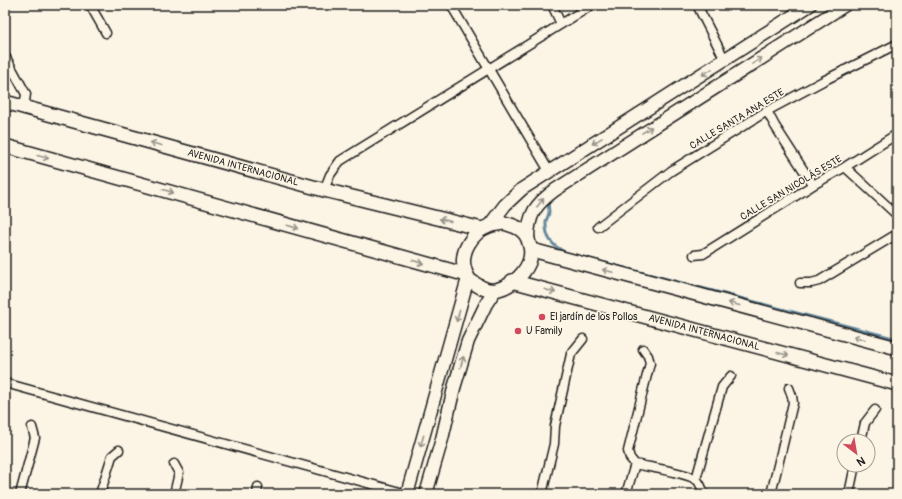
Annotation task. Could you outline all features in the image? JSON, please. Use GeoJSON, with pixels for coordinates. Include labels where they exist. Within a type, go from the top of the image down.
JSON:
{"type":"FeatureCollection","features":[{"type":"Feature","properties":{"kind":"main road"},"geometry":{"type":"LineString","coordinates":[[407,494],[467,277],[463,259],[470,240],[486,227],[505,205],[522,189],[810,5]]}},
{"type":"Feature","properties":{"kind":"main road"},"geometry":{"type":"LineString","coordinates":[[5,146],[467,277],[478,286],[488,290],[496,290],[512,282],[525,270],[530,261],[530,220],[541,201],[578,174],[845,5]]}},
{"type":"Feature","properties":{"kind":"main road","name":"AVENIDA INTERNACIONAL"},"geometry":{"type":"LineString","coordinates":[[5,102],[324,190],[486,227]]}},
{"type":"Feature","properties":{"kind":"main road"},"geometry":{"type":"LineString","coordinates":[[486,227],[504,223],[514,226],[522,231],[530,245],[897,348]]}},
{"type":"Feature","properties":{"kind":"main road","name":"AVENIDA INTERNACIONAL"},"geometry":{"type":"LineString","coordinates":[[512,282],[897,384]]}},
{"type":"Feature","properties":{"kind":"main road"},"geometry":{"type":"LineString","coordinates":[[426,494],[468,341],[486,304],[496,290]]}},
{"type":"Feature","properties":{"kind":"main road"},"geometry":{"type":"LineString","coordinates":[[438,384],[454,388]]}},
{"type":"Feature","properties":{"kind":"street"},"geometry":{"type":"LineString","coordinates":[[90,5],[106,32]]}},
{"type":"Feature","properties":{"kind":"street"},"geometry":{"type":"LineString","coordinates":[[451,5],[549,171]]}},
{"type":"Feature","properties":{"kind":"street"},"geometry":{"type":"LineString","coordinates":[[552,5],[561,24]]}},
{"type":"Feature","properties":{"kind":"street"},"geometry":{"type":"LineString","coordinates":[[324,190],[330,175],[340,161],[592,5]]}},
{"type":"Feature","properties":{"kind":"street"},"geometry":{"type":"LineString","coordinates":[[697,5],[725,60]]}},
{"type":"Feature","properties":{"kind":"street","name":"CALLE SANTA ANA ESTE"},"geometry":{"type":"LineString","coordinates":[[598,227],[671,170],[767,111],[897,44]]}},
{"type":"Feature","properties":{"kind":"street"},"geometry":{"type":"LineString","coordinates":[[5,56],[26,94],[24,108]]}},
{"type":"Feature","properties":{"kind":"street"},"geometry":{"type":"LineString","coordinates":[[767,111],[813,185]]}},
{"type":"Feature","properties":{"kind":"street","name":"CALLE SAN NICOLÁS ESTE"},"geometry":{"type":"LineString","coordinates":[[694,255],[703,254],[897,134]]}},
{"type":"Feature","properties":{"kind":"street"},"geometry":{"type":"LineString","coordinates":[[845,167],[897,215]]}},
{"type":"Feature","properties":{"kind":"street"},"geometry":{"type":"LineString","coordinates":[[800,284],[819,281],[897,234]]}},
{"type":"Feature","properties":{"kind":"street"},"geometry":{"type":"LineString","coordinates":[[542,494],[554,444],[555,426],[571,354],[583,339]]}},
{"type":"Feature","properties":{"kind":"street"},"geometry":{"type":"LineString","coordinates":[[643,349],[648,356],[650,363],[628,451],[630,458],[635,464],[696,479],[704,494]]}},
{"type":"Feature","properties":{"kind":"street"},"geometry":{"type":"LineString","coordinates":[[696,479],[722,387],[731,376]]}},
{"type":"Feature","properties":{"kind":"street"},"geometry":{"type":"LineString","coordinates":[[5,383],[407,494]]}},
{"type":"Feature","properties":{"kind":"street"},"geometry":{"type":"LineString","coordinates":[[771,494],[793,403],[789,388]]}},
{"type":"Feature","properties":{"kind":"street"},"geometry":{"type":"LineString","coordinates":[[863,433],[865,423],[875,410]]}},
{"type":"Feature","properties":{"kind":"street"},"geometry":{"type":"LineString","coordinates":[[20,494],[35,438],[32,427]]}},
{"type":"Feature","properties":{"kind":"street"},"geometry":{"type":"LineString","coordinates":[[100,494],[112,456],[119,450]]}},
{"type":"Feature","properties":{"kind":"street"},"geometry":{"type":"LineString","coordinates":[[174,464],[179,473],[174,494]]}},
{"type":"Feature","properties":{"kind":"street"},"geometry":{"type":"LineString","coordinates":[[626,494],[635,464]]}},
{"type":"Feature","properties":{"kind":"street"},"geometry":{"type":"LineString","coordinates":[[849,494],[853,473]]}},
{"type":"Feature","properties":{"kind":"waterway"},"geometry":{"type":"LineString","coordinates":[[548,203],[549,213],[546,221],[548,237],[557,247],[567,253],[897,339]]}},
{"type":"Feature","properties":{"kind":"place","name":"El jardín de los Pollos"},"geometry":{"type":"Point","coordinates":[542,317]}},
{"type":"Feature","properties":{"kind":"place","name":"U Family"},"geometry":{"type":"Point","coordinates":[518,331]}}]}
